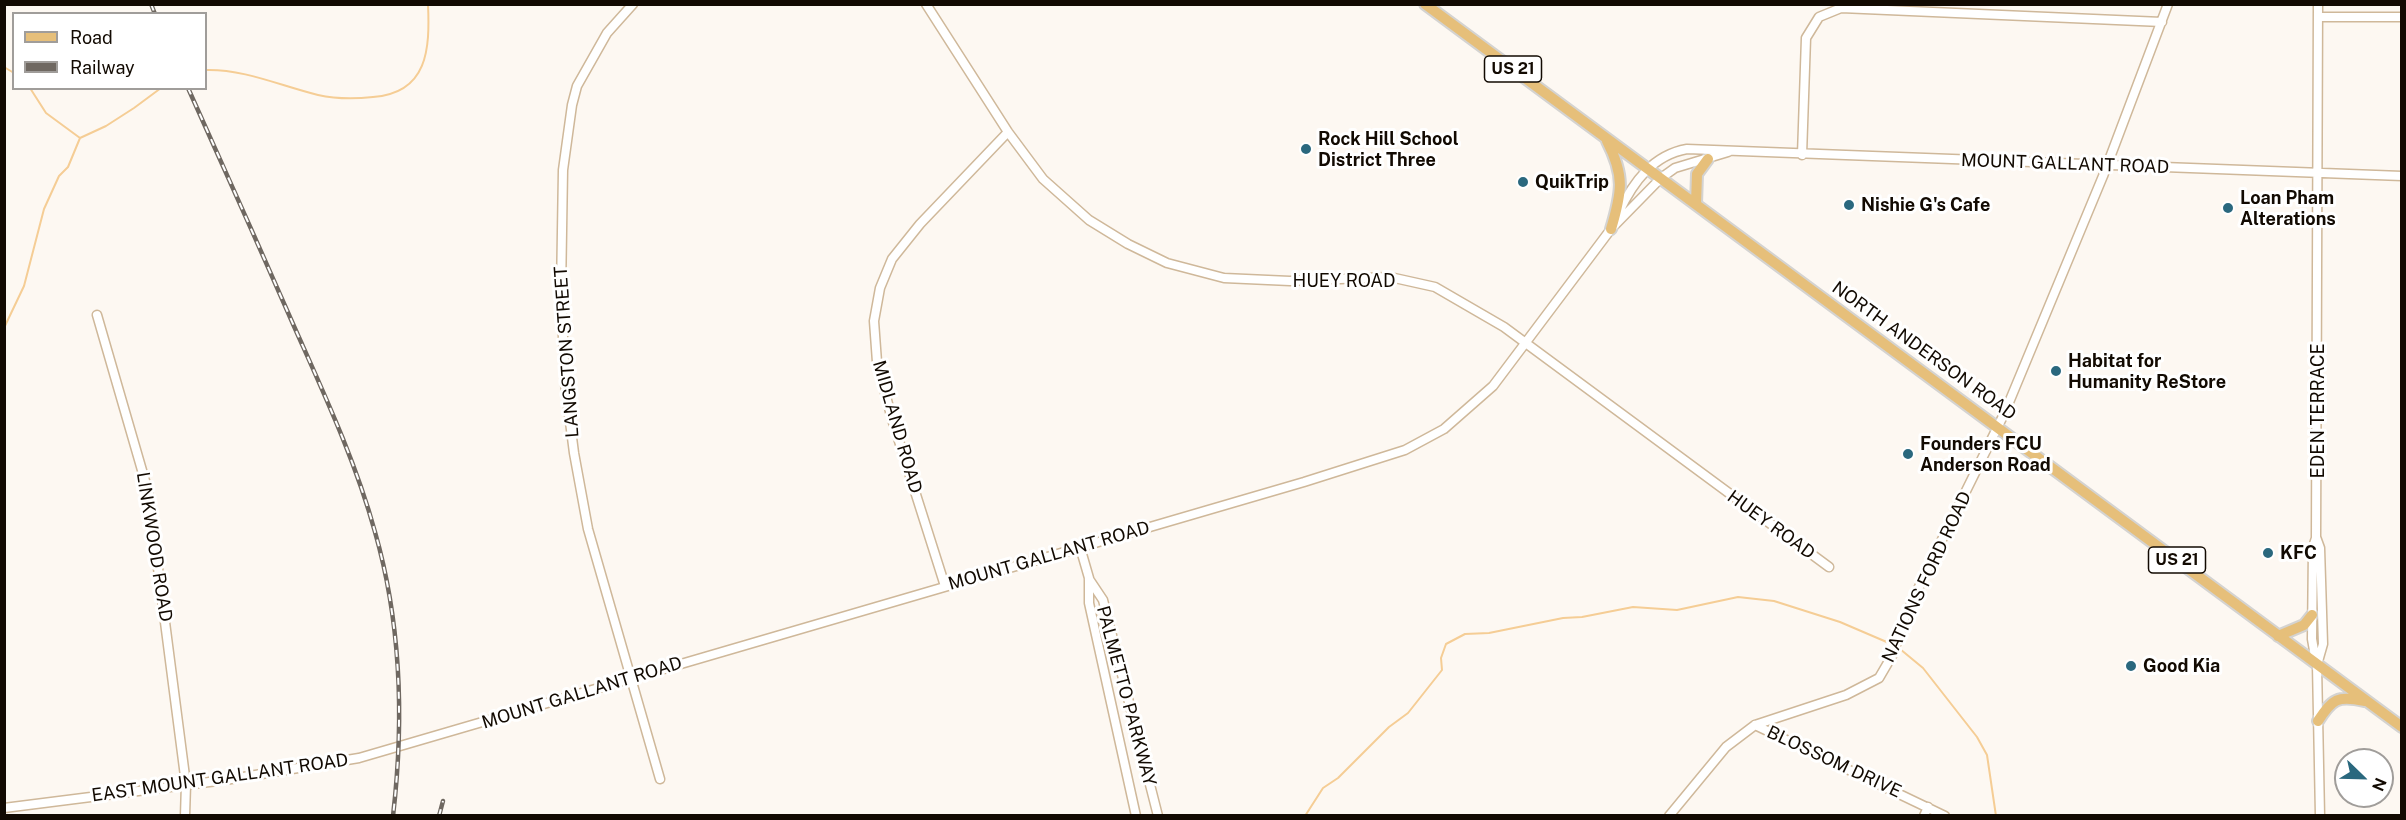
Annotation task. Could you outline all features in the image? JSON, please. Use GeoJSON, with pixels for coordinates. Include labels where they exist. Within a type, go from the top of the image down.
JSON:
{"type":"FeatureCollection","features":[{"type":"Feature","properties":{"kind":"main road","name":"NORTH ANDERSON ROAD"},"geometry":{"type":"LineString","coordinates":[[1429,6],[2402,727]]}},
{"type":"Feature","properties":{"kind":"main road"},"geometry":{"type":"LineString","coordinates":[[1605,138],[1615,156],[1621,183],[1621,195],[1611,229]]}},
{"type":"Feature","properties":{"kind":"main road"},"geometry":{"type":"LineString","coordinates":[[1696,204],[1696,174],[1708,159]]}},
{"type":"Feature","properties":{"kind":"main road"},"geometry":{"type":"LineString","coordinates":[[2278,636],[2304,625],[2312,615]]}},
{"type":"Feature","properties":{"kind":"main road"},"geometry":{"type":"LineString","coordinates":[[2318,721],[2328,706],[2339,699],[2352,698],[2367,702]]}},
{"type":"Feature","properties":{"kind":"street","name":"LANGSTON STREET"},"geometry":{"type":"LineString","coordinates":[[633,4],[607,33],[577,86],[568,122],[563,170],[560,250],[565,379],[574,453],[588,529],[660,779]]}},
{"type":"Feature","properties":{"kind":"street","name":"HUEY ROAD"},"geometry":{"type":"LineString","coordinates":[[926,4],[1008,132],[1043,179],[1089,220],[1128,244],[1167,263],[1224,278],[1292,281],[1390,277],[1435,287],[1504,327],[1829,567]]}},
{"type":"Feature","properties":{"kind":"street","name":"NATIONS FORD ROAD"},"geometry":{"type":"LineString","coordinates":[[1669,816],[1726,747],[1755,725],[1846,695],[1879,678],[1893,654],[1904,619],[1926,572],[1999,427],[2108,165],[2168,4]]}},
{"type":"Feature","properties":{"kind":"street","name":"EDEN TERRACE"},"geometry":{"type":"LineString","coordinates":[[2318,4],[2316,537],[2320,548],[2323,644],[2317,665],[2320,816]]}},
{"type":"Feature","properties":{"kind":"street"},"geometry":{"type":"LineString","coordinates":[[1802,155],[1806,38],[1819,17],[1841,8],[2162,21]]}},
{"type":"Feature","properties":{"kind":"street"},"geometry":{"type":"LineString","coordinates":[[2318,17],[2402,17]]}},
{"type":"Feature","properties":{"kind":"street","name":"MIDLAND ROAD"},"geometry":{"type":"LineString","coordinates":[[945,586],[892,419],[877,362],[874,321],[880,288],[892,259],[920,224],[1008,132]]}},
{"type":"Feature","properties":{"kind":"street","name":"MOUNT GALLANT ROAD"},"geometry":{"type":"LineString","coordinates":[[1611,229],[1626,197],[1648,169],[1661,158],[1687,149],[2402,176]]}},
{"type":"Feature","properties":{"kind":"street","name":"MOUNT GALLANT ROAD"},"geometry":{"type":"LineString","coordinates":[[398,747],[1306,482],[1405,450],[1444,429],[1493,386],[1611,229],[1661,178],[1675,168],[1728,152]]}},
{"type":"Feature","properties":{"kind":"street","name":"LINKWOOD ROAD"},"geometry":{"type":"LineString","coordinates":[[97,315],[148,491],[186,784],[185,816]]}},
{"type":"Feature","properties":{"kind":"street"},"geometry":{"type":"LineString","coordinates":[[2316,537],[2313,547],[2312,639],[2317,665]]}},
{"type":"Feature","properties":{"kind":"street","name":"PALMETTO PARKWAY"},"geometry":{"type":"LineString","coordinates":[[1080,547],[1089,578],[1089,603],[1136,816]]}},
{"type":"Feature","properties":{"kind":"street","name":"PALMETTO PARKWAY"},"geometry":{"type":"LineString","coordinates":[[1089,578],[1103,600],[1158,816]]}},
{"type":"Feature","properties":{"kind":"street","name":"BLOSSOM DRIVE"},"geometry":{"type":"LineString","coordinates":[[1755,725],[1926,811],[1946,816]]}},
{"type":"Feature","properties":{"kind":"street","name":"EAST MOUNT GALLANT ROAD"},"geometry":{"type":"LineString","coordinates":[[4,808],[359,758],[398,747]]}},
{"type":"Feature","properties":{"kind":"waterway"},"geometry":{"type":"LineString","coordinates":[[207,70],[248,75],[332,97],[359,98],[391,94],[405,87],[415,78],[422,66],[428,37],[428,4]]}},
{"type":"Feature","properties":{"kind":"waterway"},"geometry":{"type":"LineString","coordinates":[[4,67],[12,72]]}},
{"type":"Feature","properties":{"kind":"waterway"},"geometry":{"type":"LineString","coordinates":[[31,90],[46,113],[80,138]]}},
{"type":"Feature","properties":{"kind":"waterway"},"geometry":{"type":"LineString","coordinates":[[80,138],[106,126],[158,90]]}},
{"type":"Feature","properties":{"kind":"waterway"},"geometry":{"type":"LineString","coordinates":[[4,328],[24,286],[44,209],[59,176],[68,167],[80,138]]}},
{"type":"Feature","properties":{"kind":"waterway"},"geometry":{"type":"LineString","coordinates":[[1305,816],[1323,788],[1338,778],[1389,727],[1408,713],[1442,670],[1441,658],[1446,644],[1465,634],[1489,633],[1633,607],[1677,610],[1738,597],[1774,601],[1840,622],[1889,643]]}},
{"type":"Feature","properties":{"kind":"waterway"},"geometry":{"type":"LineString","coordinates":[[1900,649],[1923,668],[1977,737],[1987,755],[1996,816]]}},
{"type":"Feature","properties":{"kind":"railway"},"geometry":{"type":"LineString","coordinates":[[151,4],[154,12]]}},
{"type":"Feature","properties":{"kind":"railway"},"geometry":{"type":"LineString","coordinates":[[189,90],[329,406],[350,456],[375,532],[390,602],[398,673],[398,745],[393,816]]}},
{"type":"Feature","properties":{"kind":"railway"},"geometry":{"type":"LineString","coordinates":[[439,816],[443,801]]}},
{"type":"Feature","properties":{"kind":"place","name":"Rock Hill School District Three"},"geometry":{"type":"Point","coordinates":[1306,149]}},
{"type":"Feature","properties":{"kind":"place","name":"QuikTrip"},"geometry":{"type":"Point","coordinates":[1523,182]}},
{"type":"Feature","properties":{"kind":"place","name":"Nishie G's Cafe"},"geometry":{"type":"Point","coordinates":[1849,205]}},
{"type":"Feature","properties":{"kind":"place","name":"Loan Pham Alterations"},"geometry":{"type":"Point","coordinates":[2228,208]}},
{"type":"Feature","properties":{"kind":"place","name":"Habitat for Humanity ReStore"},"geometry":{"type":"Point","coordinates":[2056,371]}},
{"type":"Feature","properties":{"kind":"place","name":"Founders FCU Anderson Road"},"geometry":{"type":"Point","coordinates":[1908,454]}},
{"type":"Feature","properties":{"kind":"place","name":"KFC"},"geometry":{"type":"Point","coordinates":[2268,553]}},
{"type":"Feature","properties":{"kind":"place","name":"Good Kia"},"geometry":{"type":"Point","coordinates":[2131,666]}}]}
